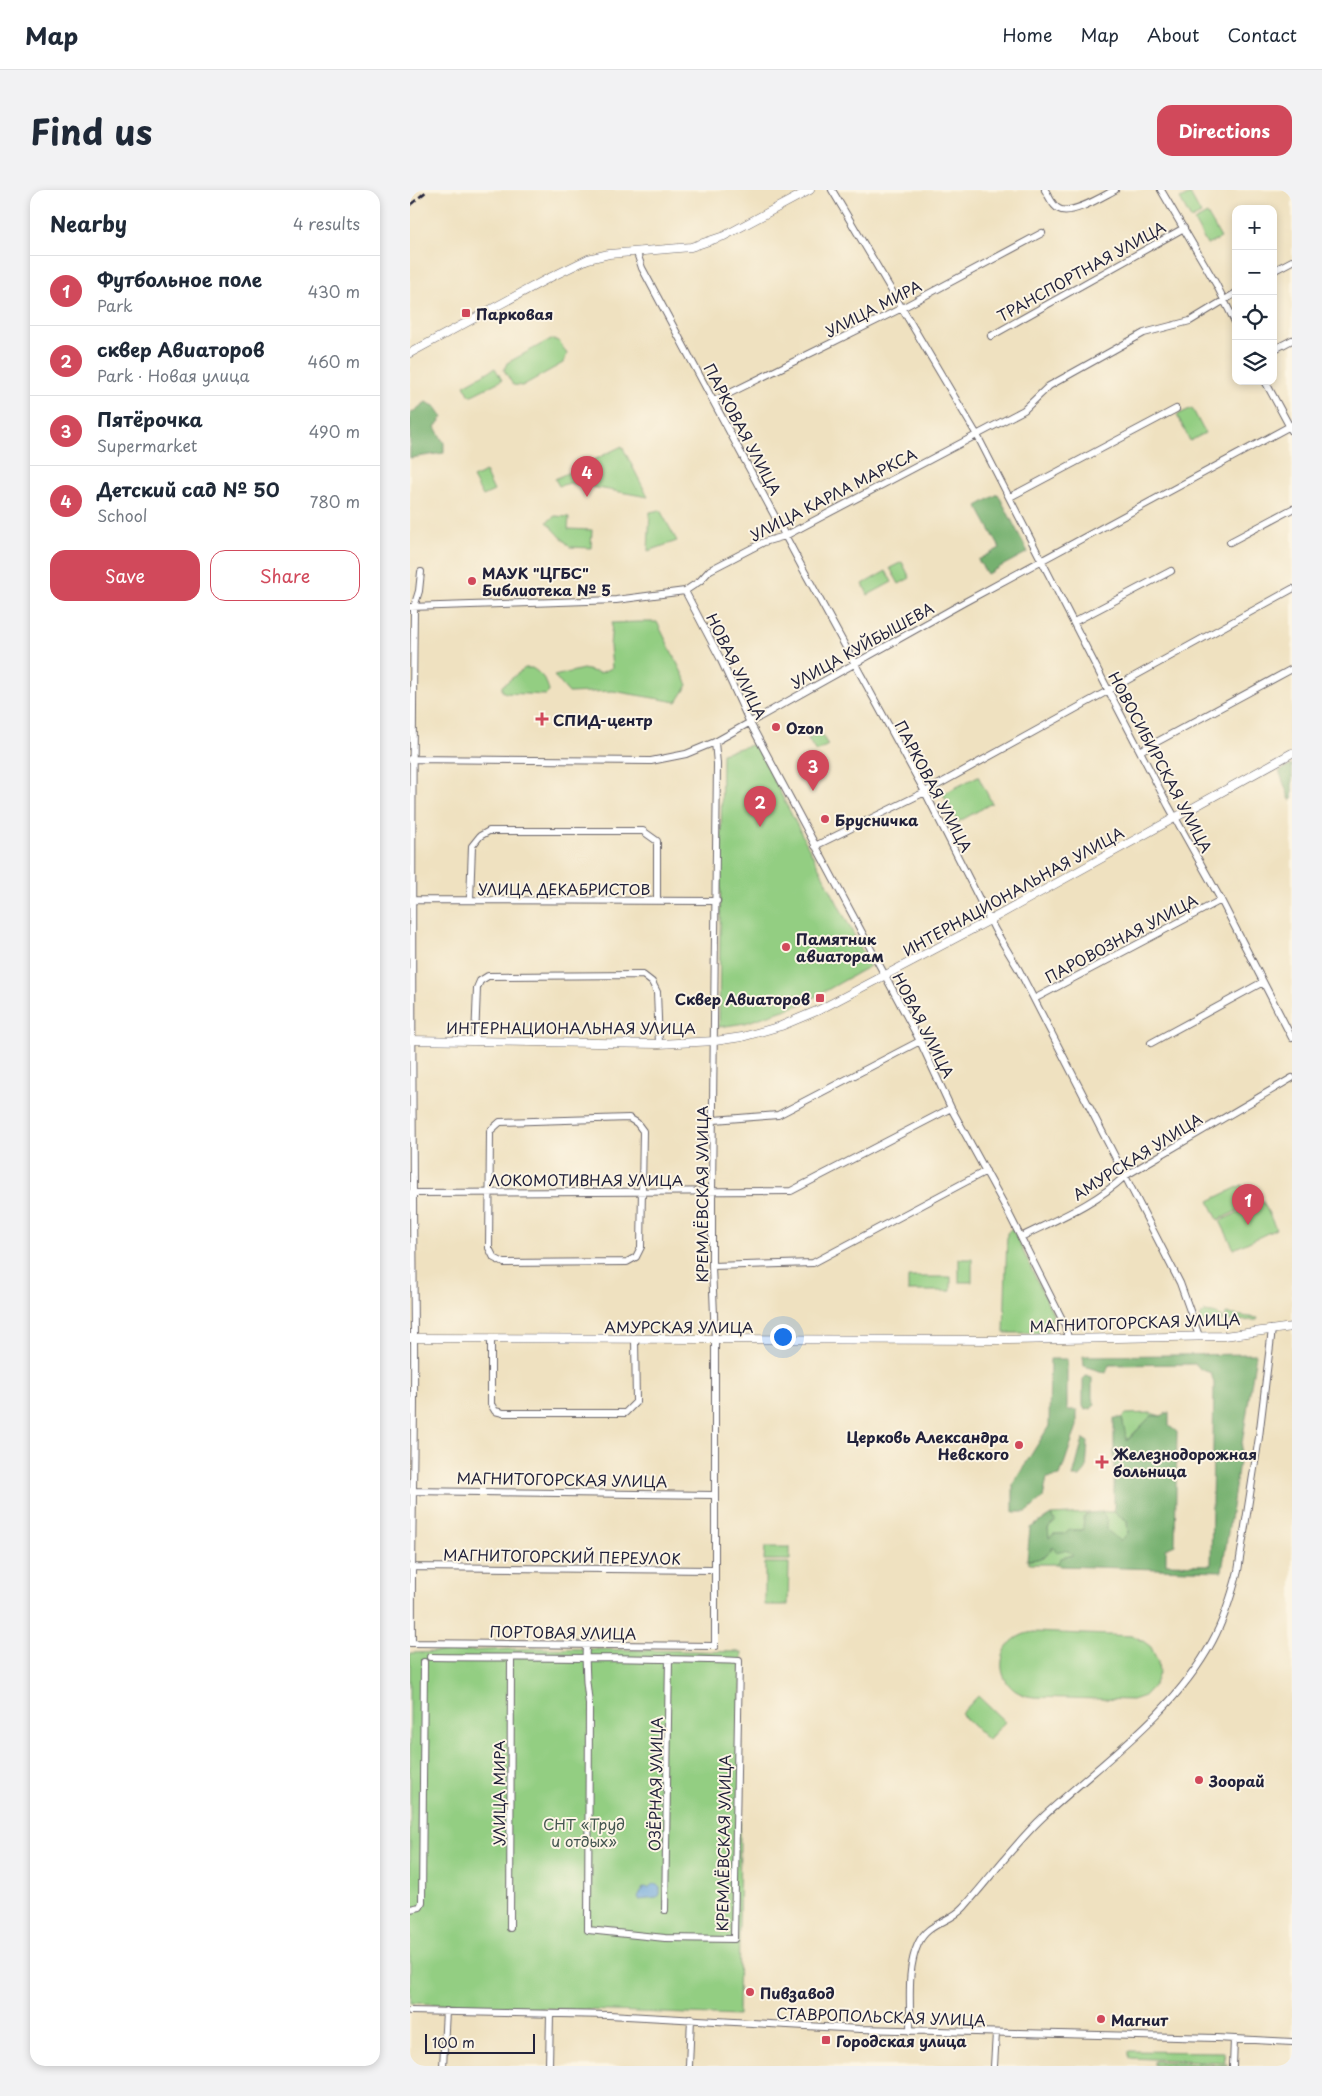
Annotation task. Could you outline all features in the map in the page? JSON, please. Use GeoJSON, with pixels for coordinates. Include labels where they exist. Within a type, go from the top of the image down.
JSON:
{"type":"FeatureCollection","features":[{"type":"Feature","properties":{"kind":"street"},"geometry":{"type":"LineString","coordinates":[[410,353],[588,259],[609,254],[691,247],[709,242],[810,190]]}},
{"type":"Feature","properties":{"kind":"street","name":"НОВОСИБИРСКАЯ УЛИЦА"},"geometry":{"type":"LineString","coordinates":[[832,190],[977,435],[1109,692],[1221,900],[1292,1038]]}},
{"type":"Feature","properties":{"kind":"street"},"geometry":{"type":"LineString","coordinates":[[1045,190],[1052,203],[1059,210],[1075,209],[1115,190]]}},
{"type":"Feature","properties":{"kind":"street","name":"ТРАНСПОРТНАЯ УЛИЦА"},"geometry":{"type":"LineString","coordinates":[[1161,190],[1232,316]]}},
{"type":"Feature","properties":{"kind":"street","name":"ТРАНСПОРТНАЯ УЛИЦА"},"geometry":{"type":"LineString","coordinates":[[991,336],[1184,228]]}},
{"type":"Feature","properties":{"kind":"street","name":"УЛИЦА МИРА"},"geometry":{"type":"LineString","coordinates":[[714,401],[902,308],[1042,233]]}},
{"type":"Feature","properties":{"kind":"street","name":"ПАРКОВАЯ УЛИЦА"},"geometry":{"type":"LineString","coordinates":[[637,253],[642,268],[854,664],[925,792],[990,920],[1034,999],[1180,1283],[1199,1336]]}},
{"type":"Feature","properties":{"kind":"street"},"geometry":{"type":"LineString","coordinates":[[1277,270],[1292,261]]}},
{"type":"Feature","properties":{"kind":"street","name":"УЛИЦА КАРЛА МАРКСА"},"geometry":{"type":"LineString","coordinates":[[685,591],[700,581],[710,570],[764,542],[785,536],[1024,410],[1049,386],[1144,333],[1190,321],[1233,295]]}},
{"type":"Feature","properties":{"kind":"street"},"geometry":{"type":"LineString","coordinates":[[1277,348],[1292,340]]}},
{"type":"Feature","properties":{"kind":"street"},"geometry":{"type":"LineString","coordinates":[[1267,385],[1291,427]]}},
{"type":"Feature","properties":{"kind":"street"},"geometry":{"type":"LineString","coordinates":[[1010,497],[1176,409]]}},
{"type":"Feature","properties":{"kind":"street","name":"УЛИЦА КУЙБЫШЕВА"},"geometry":{"type":"LineString","coordinates":[[411,759],[651,761],[686,754],[715,742],[854,664],[1291,427]]}},
{"type":"Feature","properties":{"kind":"street"},"geometry":{"type":"LineString","coordinates":[[1230,542],[1292,509]]}},
{"type":"Feature","properties":{"kind":"street"},"geometry":{"type":"LineString","coordinates":[[1074,622],[1171,571]]}},
{"type":"Feature","properties":{"kind":"street"},"geometry":{"type":"LineString","coordinates":[[411,1644],[412,607],[419,591],[421,572]]}},
{"type":"Feature","properties":{"kind":"street"},"geometry":{"type":"LineString","coordinates":[[815,846],[925,792],[1109,692],[1292,589]]}},
{"type":"Feature","properties":{"kind":"street"},"geometry":{"type":"LineString","coordinates":[[412,607],[616,600],[685,591]]}},
{"type":"Feature","properties":{"kind":"street","name":"НОВАЯ УЛИЦА"},"geometry":{"type":"LineString","coordinates":[[685,591],[720,658],[750,723],[920,1041],[951,1108],[1021,1237],[1065,1326],[1068,1338]]}},
{"type":"Feature","properties":{"kind":"street"},"geometry":{"type":"LineString","coordinates":[[1140,750],[1292,669]]}},
{"type":"Feature","properties":{"kind":"street","name":"КРЕМЛЁВСКАЯ УЛИЦА"},"geometry":{"type":"LineString","coordinates":[[715,742],[717,764],[717,901],[712,1191],[712,1266],[715,1340],[715,1646]]}},
{"type":"Feature","properties":{"kind":"street","name":"ИНТЕРНАЦИОНАЛЬНАЯ УЛИЦА"},"geometry":{"type":"LineString","coordinates":[[412,1040],[659,1044],[715,1041],[742,1037],[782,1026],[819,1010],[990,920],[1292,753]]}},
{"type":"Feature","properties":{"kind":"street"},"geometry":{"type":"LineString","coordinates":[[470,900],[472,846],[480,836],[489,831],[643,831],[657,841],[657,901]]}},
{"type":"Feature","properties":{"kind":"street","name":"УЛИЦА ДЕКАБРИСТОВ"},"geometry":{"type":"LineString","coordinates":[[411,900],[717,901]]}},
{"type":"Feature","properties":{"kind":"street","name":"ПАРОВОЗНАЯ УЛИЦА"},"geometry":{"type":"LineString","coordinates":[[1034,999],[1221,900]]}},
{"type":"Feature","properties":{"kind":"street"},"geometry":{"type":"LineString","coordinates":[[475,1040],[476,988],[480,981],[488,976],[643,975],[652,982],[657,992],[659,1044]]}},
{"type":"Feature","properties":{"kind":"street"},"geometry":{"type":"LineString","coordinates":[[1151,1043],[1263,982]]}},
{"type":"Feature","properties":{"kind":"street"},"geometry":{"type":"LineString","coordinates":[[714,1120],[778,1115],[920,1041]]}},
{"type":"Feature","properties":{"kind":"street","name":"АМУРСКАЯ УЛИЦА"},"geometry":{"type":"LineString","coordinates":[[1021,1237],[1109,1191],[1125,1176],[1292,1078]]}},
{"type":"Feature","properties":{"kind":"street","name":"ЛОКОМОТИВНАЯ УЛИЦА"},"geometry":{"type":"LineString","coordinates":[[411,1193],[791,1191],[951,1108]]}},
{"type":"Feature","properties":{"kind":"street"},"geometry":{"type":"LineString","coordinates":[[629,1118],[637,1123],[643,1131],[643,1191],[640,1247],[636,1257],[627,1262],[504,1263],[494,1258],[489,1248],[490,1192],[490,1132],[500,1122],[629,1118]]}},
{"type":"Feature","properties":{"kind":"street"},"geometry":{"type":"LineString","coordinates":[[712,1266],[813,1263],[986,1172]]}},
{"type":"Feature","properties":{"kind":"street","name":"МАГНИТОГОРСКАЯ УЛИЦА"},"geometry":{"type":"LineString","coordinates":[[1008,1340],[1224,1336],[1292,1327]]}},
{"type":"Feature","properties":{"kind":"street"},"geometry":{"type":"LineString","coordinates":[[910,2030],[911,1970],[914,1953],[922,1937],[940,1921],[962,1909],[1034,1826],[1153,1718],[1184,1683],[1214,1640],[1238,1571],[1259,1437],[1272,1329]]}},
{"type":"Feature","properties":{"kind":"street","name":"АМУРСКАЯ УЛИЦА"},"geometry":{"type":"LineString","coordinates":[[412,1338],[1008,1340]]}},
{"type":"Feature","properties":{"kind":"street"},"geometry":{"type":"LineString","coordinates":[[491,1338],[491,1404],[495,1410],[503,1413],[625,1413],[636,1402],[635,1339]]}},
{"type":"Feature","properties":{"kind":"street","name":"МАГНИТОГОРСКАЯ УЛИЦА"},"geometry":{"type":"LineString","coordinates":[[411,1491],[714,1495]]}},
{"type":"Feature","properties":{"kind":"street","name":"МАГНИТОГОРСКИЙ ПЕРЕУЛОК"},"geometry":{"type":"LineString","coordinates":[[411,1567],[714,1570]]}},
{"type":"Feature","properties":{"kind":"street","name":"ПОРТОВАЯ УЛИЦА"},"geometry":{"type":"LineString","coordinates":[[411,1644],[715,1646]]}},
{"type":"Feature","properties":{"kind":"street"},"geometry":{"type":"LineString","coordinates":[[586,1645],[586,1658]]}},
{"type":"Feature","properties":{"kind":"street","name":"УЛИЦА МИРА"},"geometry":{"type":"LineString","coordinates":[[510,1928],[511,1658]]}},
{"type":"Feature","properties":{"kind":"street","name":"КРЕМЛЁВСКАЯ УЛИЦА"},"geometry":{"type":"LineString","coordinates":[[586,1658],[585,1674],[589,1704],[588,1930],[665,1938],[734,1939],[739,1661],[669,1658]]}},
{"type":"Feature","properties":{"kind":"street"},"geometry":{"type":"LineString","coordinates":[[410,1909],[420,1907],[422,1902],[427,1659],[669,1658]]}},
{"type":"Feature","properties":{"kind":"street","name":"ОЗЁРНАЯ УЛИЦА"},"geometry":{"type":"LineString","coordinates":[[665,1910],[669,1658]]}},
{"type":"Feature","properties":{"kind":"street","name":"СТАВРОПОЛЬСКАЯ УЛИЦА"},"geometry":{"type":"LineString","coordinates":[[410,2010],[691,2018],[910,2030],[1292,2042]]}},
{"type":"Feature","properties":{"kind":"street"},"geometry":{"type":"LineString","coordinates":[[443,2066],[446,2011]]}},
{"type":"Feature","properties":{"kind":"street"},"geometry":{"type":"LineString","coordinates":[[548,2066],[550,2014]]}},
{"type":"Feature","properties":{"kind":"street"},"geometry":{"type":"LineString","coordinates":[[689,2066],[691,2018]]}},
{"type":"Feature","properties":{"kind":"street"},"geometry":{"type":"LineString","coordinates":[[994,2066],[996,2033]]}},
{"type":"Feature","properties":{"kind":"street"},"geometry":{"type":"LineString","coordinates":[[1233,2066],[1234,2039]]}},
{"type":"Feature","properties":{"kind":"green space"},"geometry":{"type":"Polygon","coordinates":[[[1190,194],[1201,214],[1191,219],[1180,199],[1190,194]]]}},
{"type":"Feature","properties":{"kind":"green space"},"geometry":{"type":"Polygon","coordinates":[[[1207,214],[1221,238],[1207,245],[1194,221],[1207,214]]]}},
{"type":"Feature","properties":{"kind":"green space"},"geometry":{"type":"Polygon","coordinates":[[[551,339],[559,341],[567,354],[563,363],[522,386],[513,385],[504,370],[507,363],[551,339]]]}},
{"type":"Feature","properties":{"kind":"green space"},"geometry":{"type":"Polygon","coordinates":[[[495,368],[502,380],[470,396],[464,385],[495,368]]]}},
{"type":"Feature","properties":{"kind":"green space"},"geometry":{"type":"Polygon","coordinates":[[[426,402],[436,407],[443,417],[435,427],[444,443],[444,453],[410,458],[410,414],[426,402]]]}},
{"type":"Feature","properties":{"kind":"green space"},"geometry":{"type":"Polygon","coordinates":[[[1192,408],[1205,433],[1190,441],[1177,415],[1192,408]]]}},
{"type":"Feature","properties":{"kind":"green space"},"geometry":{"type":"Polygon","coordinates":[[[622,446],[648,497],[570,483],[559,486],[555,479],[622,446]]]}},
{"type":"Feature","properties":{"kind":"green space"},"geometry":{"type":"Polygon","coordinates":[[[485,472],[494,491],[483,496],[473,478],[485,472]]]}},
{"type":"Feature","properties":{"kind":"green space"},"geometry":{"type":"Polygon","coordinates":[[[998,494],[1028,552],[987,574],[978,560],[1000,548],[977,506],[998,494]]]}},
{"type":"Feature","properties":{"kind":"green space"},"geometry":{"type":"Polygon","coordinates":[[[660,510],[677,541],[648,551],[650,512],[660,510]]]}},
{"type":"Feature","properties":{"kind":"green space"},"geometry":{"type":"Polygon","coordinates":[[[555,516],[569,517],[568,529],[592,530],[591,548],[570,547],[547,522],[555,516]]]}},
{"type":"Feature","properties":{"kind":"green space"},"geometry":{"type":"Polygon","coordinates":[[[902,562],[910,578],[899,584],[890,568],[902,562]]]}},
{"type":"Feature","properties":{"kind":"green space"},"geometry":{"type":"Polygon","coordinates":[[[886,571],[892,582],[868,595],[863,584],[886,571]]]}},
{"type":"Feature","properties":{"kind":"green space"},"geometry":{"type":"Polygon","coordinates":[[[657,622],[688,685],[677,702],[613,691],[569,693],[554,676],[583,669],[600,673],[612,668],[610,646],[612,623],[657,622]]]}},
{"type":"Feature","properties":{"kind":"green space"},"geometry":{"type":"Polygon","coordinates":[[[525,668],[532,668],[544,678],[549,692],[546,695],[506,693],[502,691],[502,686],[525,668]]]}},
{"type":"Feature","properties":{"kind":"green space"},"geometry":{"type":"Polygon","coordinates":[[[820,732],[828,745],[816,752],[808,739],[820,732]]]}},
{"type":"Feature","properties":{"kind":"green space","name":"Сквер Авиаторов"},"geometry":{"type":"Polygon","coordinates":[[[755,744],[870,966],[802,1004],[745,1023],[719,1027],[722,753],[755,744]]]}},
{"type":"Feature","properties":{"kind":"green space"},"geometry":{"type":"Polygon","coordinates":[[[1292,765],[1292,799],[1290,800],[1279,771],[1292,765]]]}},
{"type":"Feature","properties":{"kind":"green space"},"geometry":{"type":"Polygon","coordinates":[[[978,776],[992,803],[958,822],[943,794],[978,776]]]}},
{"type":"Feature","properties":{"kind":"green space"},"geometry":{"type":"Polygon","coordinates":[[[1242,1185],[1251,1204],[1218,1220],[1209,1201],[1242,1185]]]}},
{"type":"Feature","properties":{"kind":"green space"},"geometry":{"type":"Polygon","coordinates":[[[1263,1201],[1276,1229],[1234,1249],[1220,1221],[1263,1201]]]}},
{"type":"Feature","properties":{"kind":"green space"},"geometry":{"type":"Polygon","coordinates":[[[1012,1228],[1053,1314],[1047,1333],[1004,1333],[1007,1233],[1012,1228]]]}},
{"type":"Feature","properties":{"kind":"green space"},"geometry":{"type":"Polygon","coordinates":[[[959,1259],[972,1259],[972,1282],[959,1282],[959,1259]]]}},
{"type":"Feature","properties":{"kind":"green space"},"geometry":{"type":"Polygon","coordinates":[[[908,1277],[951,1277],[951,1291],[908,1291],[908,1277]]]}},
{"type":"Feature","properties":{"kind":"green space"},"geometry":{"type":"Polygon","coordinates":[[[1204,1312],[1218,1315],[1223,1321],[1202,1322],[1200,1316],[1204,1312]]]}},
{"type":"Feature","properties":{"kind":"green space"},"geometry":{"type":"Polygon","coordinates":[[[1226,1314],[1258,1318],[1257,1320],[1227,1321],[1225,1318],[1226,1314]]]}},
{"type":"Feature","properties":{"kind":"green space"},"geometry":{"type":"Polygon","coordinates":[[[1256,1354],[1222,1571],[1060,1566],[1057,1564],[1061,1558],[1073,1555],[1065,1550],[1056,1552],[1053,1547],[1042,1557],[1027,1560],[1030,1528],[1051,1515],[1056,1521],[1048,1528],[1049,1538],[1054,1534],[1066,1534],[1068,1530],[1083,1530],[1084,1516],[1089,1513],[1102,1512],[1107,1521],[1107,1530],[1120,1541],[1128,1533],[1127,1521],[1114,1512],[1114,1418],[1122,1418],[1127,1441],[1151,1416],[1161,1416],[1169,1412],[1169,1426],[1177,1432],[1175,1545],[1166,1549],[1166,1564],[1211,1565],[1214,1383],[1211,1373],[1200,1369],[1196,1364],[1109,1365],[1106,1373],[1084,1366],[1083,1356],[1256,1354]]]}},
{"type":"Feature","properties":{"kind":"green space"},"geometry":{"type":"Polygon","coordinates":[[[1050,1359],[1067,1359],[1067,1410],[1077,1410],[1077,1426],[1060,1476],[1047,1478],[1043,1498],[1027,1512],[1013,1512],[1013,1484],[1049,1426],[1050,1359]]]}},
{"type":"Feature","properties":{"kind":"green space"},"geometry":{"type":"Polygon","coordinates":[[[1086,1376],[1092,1378],[1092,1398],[1095,1404],[1091,1409],[1085,1410],[1083,1406],[1083,1379],[1086,1376]]]}},
{"type":"Feature","properties":{"kind":"green space"},"geometry":{"type":"Polygon","coordinates":[[[1151,1413],[1161,1416],[1151,1416],[1126,1441],[1122,1418],[1126,1414],[1151,1413]]]}},
{"type":"Feature","properties":{"kind":"green space"},"geometry":{"type":"Polygon","coordinates":[[[1083,1439],[1088,1442],[1086,1470],[1080,1477],[1073,1477],[1083,1439]]]}},
{"type":"Feature","properties":{"kind":"green space"},"geometry":{"type":"Polygon","coordinates":[[[1102,1512],[1114,1512],[1127,1521],[1128,1533],[1120,1541],[1106,1530],[1107,1521],[1102,1512]]]}},
{"type":"Feature","properties":{"kind":"green space"},"geometry":{"type":"Polygon","coordinates":[[[1089,1513],[1084,1516],[1083,1530],[1068,1530],[1066,1534],[1054,1534],[1049,1538],[1048,1528],[1056,1521],[1051,1515],[1089,1513]]]}},
{"type":"Feature","properties":{"kind":"green space"},"geometry":{"type":"Polygon","coordinates":[[[765,1547],[790,1547],[790,1560],[764,1560],[765,1547]]]}},
{"type":"Feature","properties":{"kind":"green space"},"geometry":{"type":"Polygon","coordinates":[[[1053,1547],[1070,1551],[1074,1555],[1061,1558],[1057,1564],[1029,1564],[1027,1560],[1042,1557],[1053,1547]]]}},
{"type":"Feature","properties":{"kind":"green space"},"geometry":{"type":"Polygon","coordinates":[[[765,1563],[789,1563],[788,1605],[765,1605],[765,1563]]]}},
{"type":"Feature","properties":{"kind":"green space"},"geometry":{"type":"Polygon","coordinates":[[[1034,1632],[1134,1636],[1151,1647],[1158,1662],[1159,1673],[1155,1684],[1144,1696],[1132,1700],[1034,1697],[1020,1693],[1010,1686],[1004,1676],[1002,1665],[1004,1654],[1010,1644],[1020,1636],[1034,1632]]]}},
{"type":"Feature","properties":{"kind":"green space","name":"СНТ «Труд и отдых»"},"geometry":{"type":"Polygon","coordinates":[[[540,1648],[742,1652],[738,2016],[410,2003],[410,1653],[540,1648]]]}},
{"type":"Feature","properties":{"kind":"green space"},"geometry":{"type":"Polygon","coordinates":[[[978,1696],[1005,1722],[988,1740],[961,1714],[978,1696]]]}},
{"type":"Feature","properties":{"kind":"green space"},"geometry":{"type":"Polygon","coordinates":[[[1129,2051],[1224,2052],[1225,2062],[1129,2058],[1129,2051]]]}},
{"type":"Feature","properties":{"kind":"green space"},"geometry":{"type":"Polygon","coordinates":[[[1154,2061],[1227,2064],[1227,2066],[1154,2065],[1154,2061]]]}},
{"type":"Feature","properties":{"kind":"water"},"geometry":{"type":"Polygon","coordinates":[[[653,1884],[660,1888],[660,1894],[657,1898],[639,1900],[638,1898],[643,1888],[648,1888],[653,1884]]]}},
{"type":"Feature","properties":{"kind":"railway"},"geometry":{"type":"LineString","coordinates":[[410,205],[428,190]]}},
{"type":"Feature","properties":{"kind":"place","name":"Парковая"},"geometry":{"type":"Point","coordinates":[466,313]}},
{"type":"Feature","properties":{"kind":"place","name":"Детский сад № 50"},"geometry":{"type":"Point","coordinates":[587,497]}},
{"type":"Feature","properties":{"kind":"place","name":"МАУК \"ЦГБС\" Библиотека № 5"},"geometry":{"type":"Point","coordinates":[472,581]}},
{"type":"Feature","properties":{"kind":"place","name":"СПИД-центр"},"geometry":{"type":"Point","coordinates":[542,719]}},
{"type":"Feature","properties":{"kind":"place","name":"Ozon"},"geometry":{"type":"Point","coordinates":[776,727]}},
{"type":"Feature","properties":{"kind":"place","name":"Пятёрочка"},"geometry":{"type":"Point","coordinates":[813,791]}},
{"type":"Feature","properties":{"kind":"place","name":"Брусничка"},"geometry":{"type":"Point","coordinates":[825,819]}},
{"type":"Feature","properties":{"kind":"place","name":"сквер Авиаторов"},"geometry":{"type":"Point","coordinates":[760,827]}},
{"type":"Feature","properties":{"kind":"place","name":"Памятник авиаторам"},"geometry":{"type":"Point","coordinates":[786,947]}},
{"type":"Feature","properties":{"kind":"place","name":"Сквер Авиаторов"},"geometry":{"type":"Point","coordinates":[820,998]}},
{"type":"Feature","properties":{"kind":"place","name":"Футбольное поле"},"geometry":{"type":"Point","coordinates":[1248,1225]}},
{"type":"Feature","properties":{"kind":"place","name":"Церковь Александра Невского"},"geometry":{"type":"Point","coordinates":[1019,1445]}},
{"type":"Feature","properties":{"kind":"place","name":"Железнодорожная больница"},"geometry":{"type":"Point","coordinates":[1102,1462]}},
{"type":"Feature","properties":{"kind":"place","name":"Зоорай"},"geometry":{"type":"Point","coordinates":[1199,1780]}},
{"type":"Feature","properties":{"kind":"place","name":"Пивзавод"},"geometry":{"type":"Point","coordinates":[750,1992]}},
{"type":"Feature","properties":{"kind":"place","name":"Магнит"},"geometry":{"type":"Point","coordinates":[1101,2019]}},
{"type":"Feature","properties":{"kind":"place","name":"Городская улица"},"geometry":{"type":"Point","coordinates":[826,2040]}}]}
